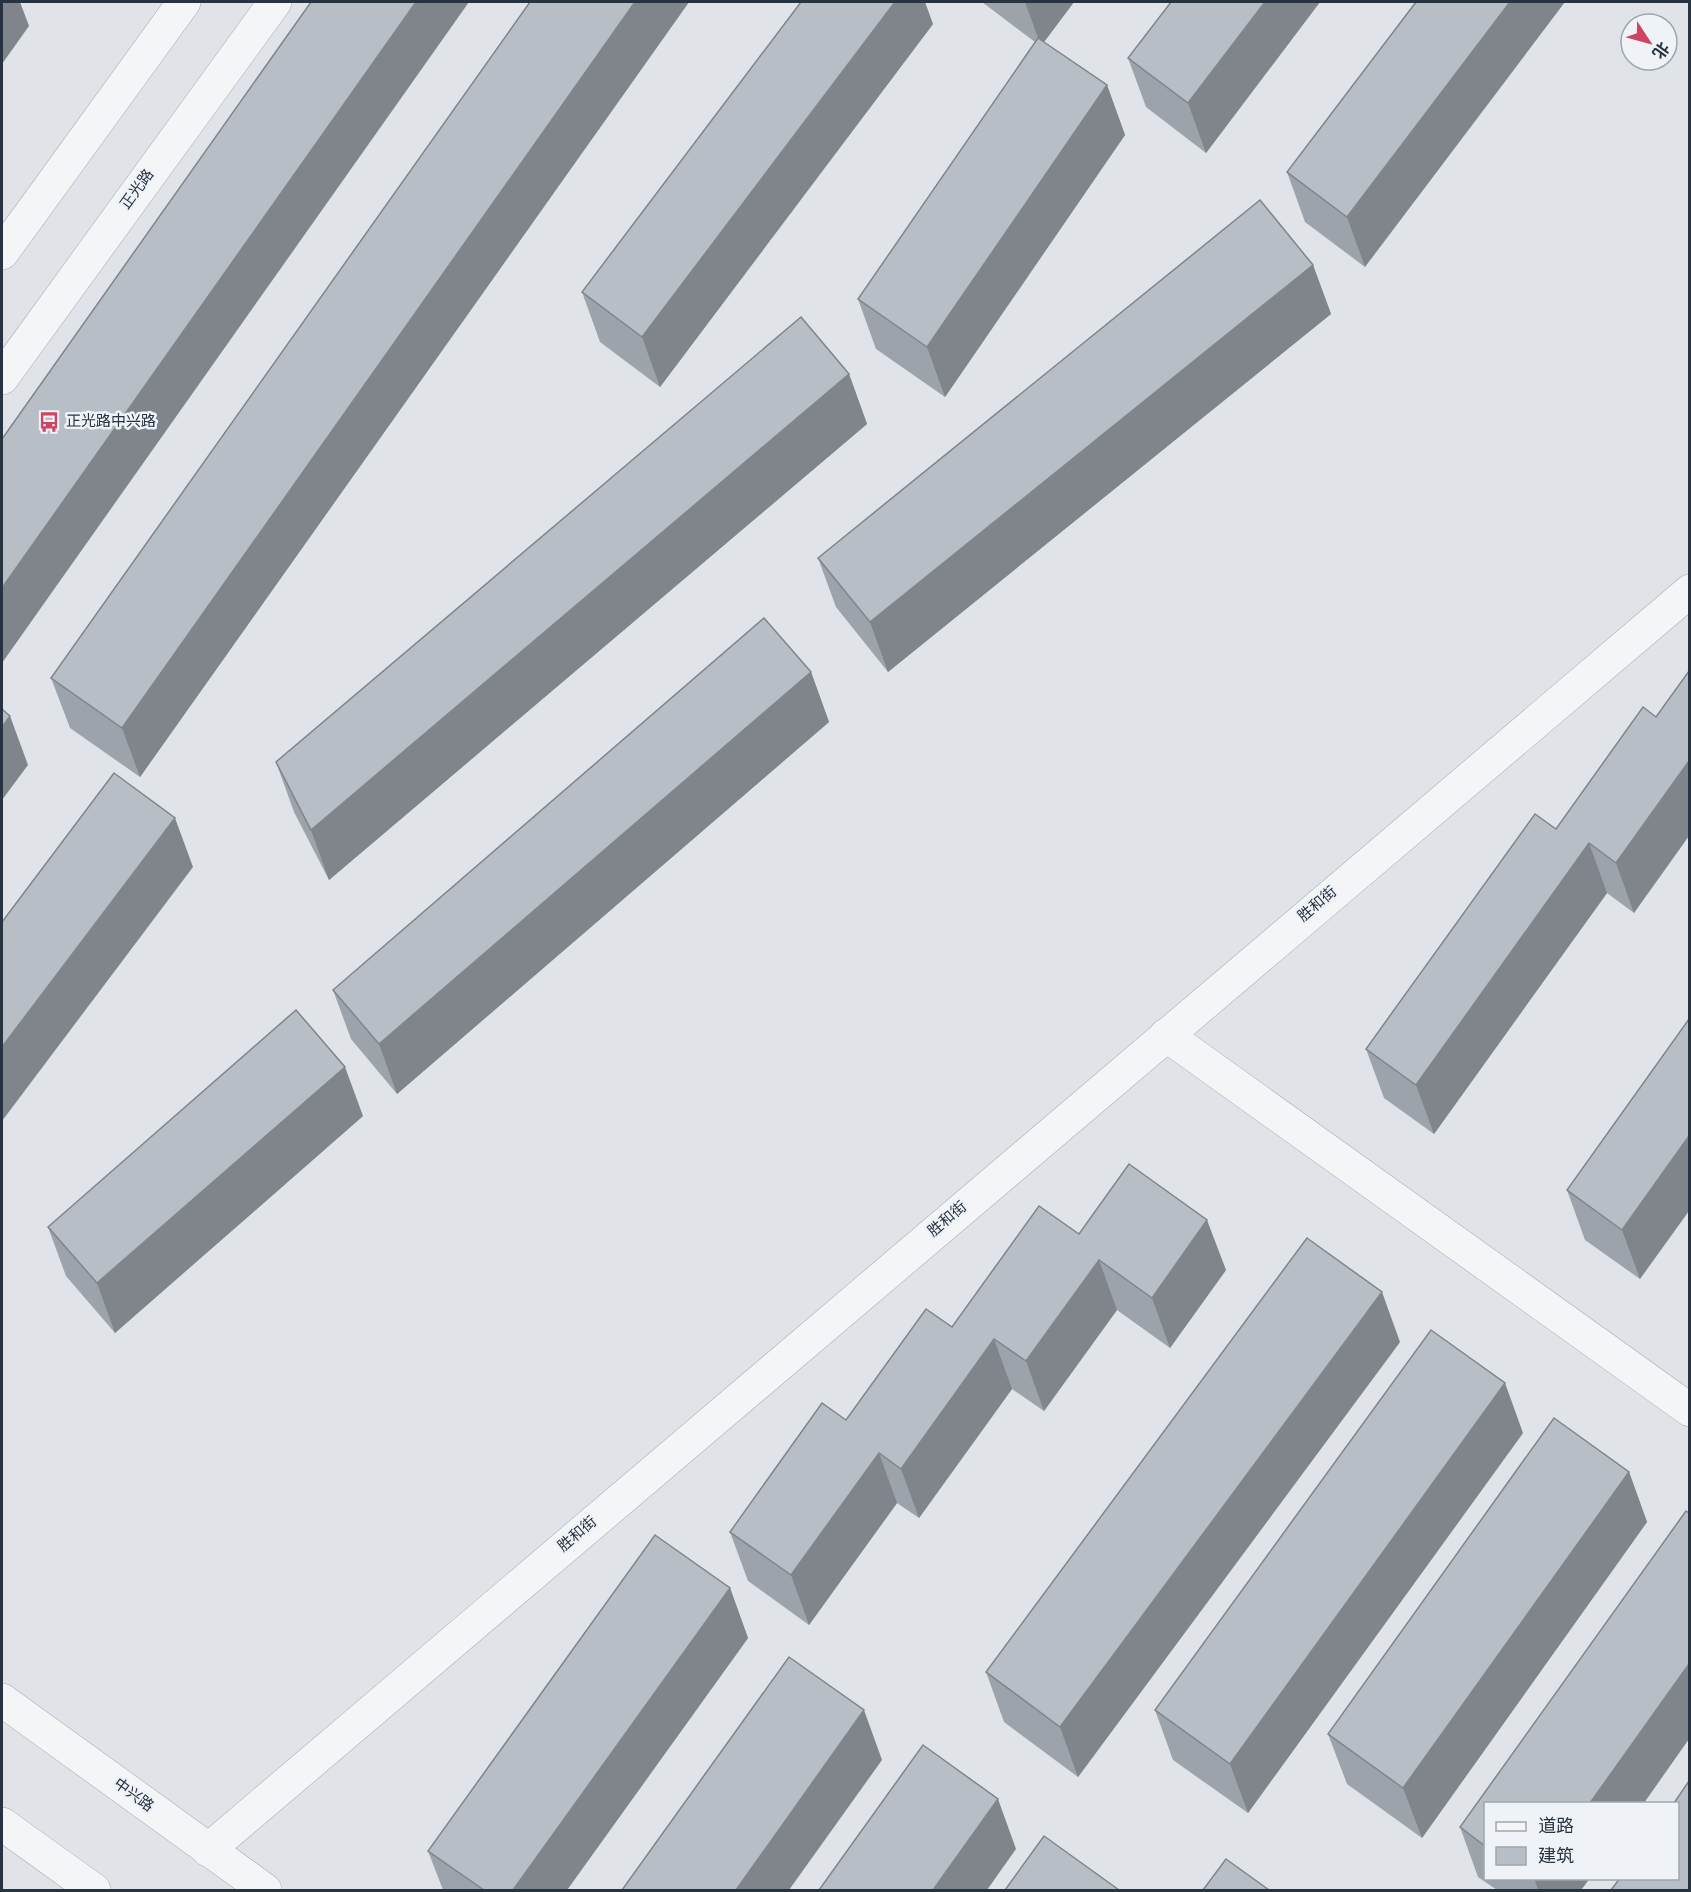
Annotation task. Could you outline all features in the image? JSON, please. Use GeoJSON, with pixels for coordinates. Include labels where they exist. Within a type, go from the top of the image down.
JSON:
{"type":"FeatureCollection","features":[{"type":"Feature","properties":{"kind":"street"},"geometry":{"type":"LineString","coordinates":[[2,253],[184,2]]}},
{"type":"Feature","properties":{"kind":"street","name":"正光路"},"geometry":{"type":"LineString","coordinates":[[2,378],[274,2]]}},
{"type":"Feature","properties":{"kind":"street","name":"胜和街"},"geometry":{"type":"LineString","coordinates":[[208,1850],[1689,591]]}},
{"type":"Feature","properties":{"kind":"street"},"geometry":{"type":"LineString","coordinates":[[1166,1035],[1689,1410]]}},
{"type":"Feature","properties":{"kind":"street","name":"中兴路"},"geometry":{"type":"LineString","coordinates":[[2,1701],[265,1890]]}},
{"type":"Feature","properties":{"kind":"street"},"geometry":{"type":"LineString","coordinates":[[2,1824],[94,1890]]}},
{"type":"Feature","properties":{"kind":"building"},"geometry":{"type":"Polygon","coordinates":[[[311,2],[416,2],[2,588],[2,439],[311,2]]]}},
{"type":"Feature","properties":{"kind":"building"},"geometry":{"type":"Polygon","coordinates":[[[530,2],[635,2],[122,728],[51,678],[530,2]]]}},
{"type":"Feature","properties":{"kind":"building"},"geometry":{"type":"Polygon","coordinates":[[[801,2],[895,2],[642,337],[582,292],[801,2]]]}},
{"type":"Feature","properties":{"kind":"building"},"geometry":{"type":"Polygon","coordinates":[[[1171,2],[1265,2],[1188,103],[1128,58],[1171,2]]]}},
{"type":"Feature","properties":{"kind":"building"},"geometry":{"type":"Polygon","coordinates":[[[1416,2],[1510,2],[1347,217],[1287,172],[1416,2]]]}},
{"type":"Feature","properties":{"kind":"building"},"geometry":{"type":"Polygon","coordinates":[[[1038,38],[1107,85],[927,347],[858,299],[1038,38]]]}},
{"type":"Feature","properties":{"kind":"building"},"geometry":{"type":"Polygon","coordinates":[[[1260,200],[1313,265],[870,622],[818,558],[1260,200]]]}},
{"type":"Feature","properties":{"kind":"building"},"geometry":{"type":"Polygon","coordinates":[[[801,317],[849,374],[311,830],[276,762],[801,317]]]}},
{"type":"Feature","properties":{"kind":"building"},"geometry":{"type":"Polygon","coordinates":[[[764,618],[811,672],[379,1044],[333,990],[764,618]]]}},
{"type":"Feature","properties":{"kind":"building"},"geometry":{"type":"Polygon","coordinates":[[[1689,671],[1689,761],[1616,863],[1589,843],[1416,1085],[1366,1049],[1535,814],[1556,829],[1643,707],[1656,717],[1689,671]]]}},
{"type":"Feature","properties":{"kind":"building"},"geometry":{"type":"Polygon","coordinates":[[[2,709],[10,716],[2,727],[2,709]]]}},
{"type":"Feature","properties":{"kind":"building"},"geometry":{"type":"Polygon","coordinates":[[[114,773],[175,818],[2,1047],[2,922],[114,773]]]}},
{"type":"Feature","properties":{"kind":"building"},"geometry":{"type":"Polygon","coordinates":[[[296,1010],[345,1067],[97,1283],[48,1227],[296,1010]]]}},
{"type":"Feature","properties":{"kind":"building"},"geometry":{"type":"Polygon","coordinates":[[[1689,1019],[1689,1136],[1622,1230],[1567,1190],[1689,1019]]]}},
{"type":"Feature","properties":{"kind":"building"},"geometry":{"type":"Polygon","coordinates":[[[1129,1164],[1207,1220],[1152,1298],[1099,1260],[1026,1361],[994,1339],[901,1469],[879,1453],[791,1575],[730,1532],[822,1403],[846,1420],[926,1309],[952,1327],[1039,1206],[1079,1234],[1129,1164]]]}},
{"type":"Feature","properties":{"kind":"building"},"geometry":{"type":"Polygon","coordinates":[[[1307,1238],[1382,1292],[1060,1727],[986,1672],[1307,1238]]]}},
{"type":"Feature","properties":{"kind":"building"},"geometry":{"type":"Polygon","coordinates":[[[1431,1330],[1505,1383],[1230,1764],[1155,1710],[1431,1330]]]}},
{"type":"Feature","properties":{"kind":"building"},"geometry":{"type":"Polygon","coordinates":[[[1554,1418],[1629,1472],[1403,1788],[1328,1734],[1554,1418]]]}},
{"type":"Feature","properties":{"kind":"building"},"geometry":{"type":"Polygon","coordinates":[[[1686,1511],[1689,1513],[1689,1664],[1591,1802],[1484,1802],[1484,1845],[1460,1827],[1686,1511]]]}},
{"type":"Feature","properties":{"kind":"building"},"geometry":{"type":"Polygon","coordinates":[[[655,1535],[730,1588],[513,1890],[484,1890],[428,1851],[655,1535]]]}},
{"type":"Feature","properties":{"kind":"building"},"geometry":{"type":"Polygon","coordinates":[[[789,1657],[864,1710],[736,1890],[622,1890],[789,1657]]]}},
{"type":"Feature","properties":{"kind":"building"},"geometry":{"type":"Polygon","coordinates":[[[923,1745],[998,1799],[933,1890],[819,1890],[923,1745]]]}},
{"type":"Feature","properties":{"kind":"building"},"geometry":{"type":"Polygon","coordinates":[[[1689,1781],[1689,1890],[1611,1890],[1618,1880],[1679,1880],[1679,1802],[1675,1802],[1689,1781]]]}},
{"type":"Feature","properties":{"kind":"building"},"geometry":{"type":"Polygon","coordinates":[[[1044,1836],[1119,1890],[1005,1890],[1044,1836]]]}},
{"type":"Feature","properties":{"kind":"building"},"geometry":{"type":"Polygon","coordinates":[[[1226,1859],[1269,1890],[1203,1890],[1226,1859]]]}},
{"type":"Feature","properties":{"kind":"place","name":"正光路中兴路"},"geometry":{"type":"Point","coordinates":[49,422]}}]}
